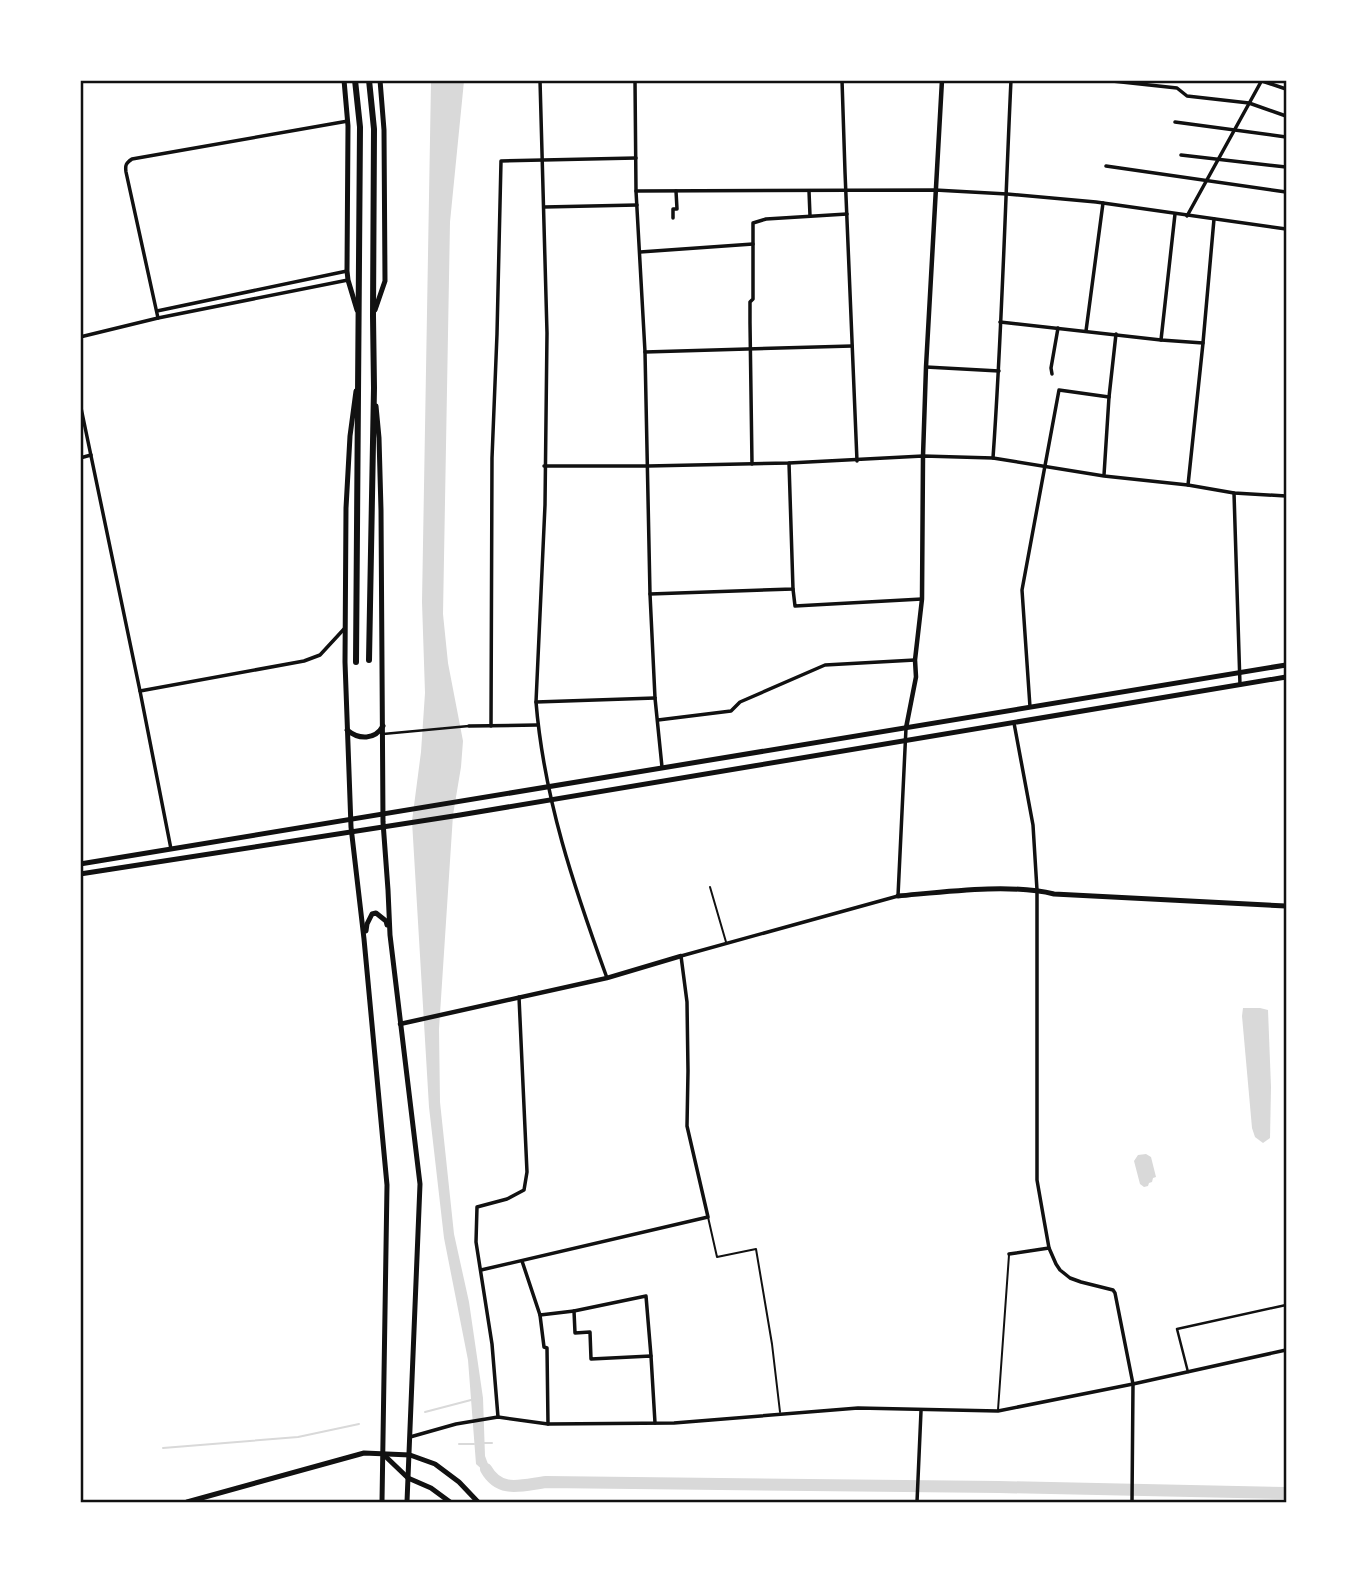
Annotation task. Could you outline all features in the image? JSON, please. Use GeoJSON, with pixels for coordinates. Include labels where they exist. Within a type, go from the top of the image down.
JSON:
{"type":"FeatureCollection","features":[{"type":"Feature","properties":{"kind":"highway"},"geometry":{"type":"LineString","coordinates":[[355,80],[360,127],[356,662]]}},
{"type":"Feature","properties":{"kind":"highway"},"geometry":{"type":"LineString","coordinates":[[369,80],[374,129],[374,388],[369,660]]}},
{"type":"Feature","properties":{"kind":"main road"},"geometry":{"type":"LineString","coordinates":[[344,80],[348,121],[347,271],[359,316]]}},
{"type":"Feature","properties":{"kind":"main road"},"geometry":{"type":"LineString","coordinates":[[373,316],[385,281],[384,130],[380,80]]}},
{"type":"Feature","properties":{"kind":"main road"},"geometry":{"type":"LineString","coordinates":[[358,374],[350,436],[346,508],[347,730],[352,832],[387,1185],[382,1503]]}},
{"type":"Feature","properties":{"kind":"main road"},"geometry":{"type":"LineString","coordinates":[[374,388],[382,510],[383,828],[390,935],[420,1184],[407,1503]]}},
{"type":"Feature","properties":{"kind":"main road"},"geometry":{"type":"LineString","coordinates":[[80,864],[548,789],[1286,665]]}},
{"type":"Feature","properties":{"kind":"main road"},"geometry":{"type":"LineString","coordinates":[[80,874],[383,828],[1286,677]]}},
{"type":"Feature","properties":{"kind":"main road"},"geometry":{"type":"LineString","coordinates":[[347,730],[356,736],[369,737],[379,733],[383,726]]}},
{"type":"Feature","properties":{"kind":"main road"},"geometry":{"type":"LineString","coordinates":[[898,896],[953,891],[1037,890],[1054,894],[1286,906]]}},
{"type":"Feature","properties":{"kind":"main road"},"geometry":{"type":"LineString","coordinates":[[364,939],[367,924],[372,914],[376,913],[386,921],[390,935]]}},
{"type":"Feature","properties":{"kind":"main road"},"geometry":{"type":"LineString","coordinates":[[187,1503],[364,1453],[410,1455],[435,1464],[459,1482],[478,1503]]}},
{"type":"Feature","properties":{"kind":"main road"},"geometry":{"type":"LineString","coordinates":[[383,1454],[408,1478],[431,1488],[450,1503]]}},
{"type":"Feature","properties":{"kind":"street"},"geometry":{"type":"LineString","coordinates":[[540,80],[547,333],[542,596],[536,702],[548,789],[569,870],[607,978]]}},
{"type":"Feature","properties":{"kind":"street"},"geometry":{"type":"LineString","coordinates":[[635,80],[636,191],[645,352],[650,594],[655,698],[662,768]]}},
{"type":"Feature","properties":{"kind":"street"},"geometry":{"type":"LineString","coordinates":[[842,80],[858,461]]}},
{"type":"Feature","properties":{"kind":"street"},"geometry":{"type":"LineString","coordinates":[[400,1024],[607,978],[898,896],[906,728],[916,677],[915,660],[922,598],[926,367],[942,80]]}},
{"type":"Feature","properties":{"kind":"street"},"geometry":{"type":"LineString","coordinates":[[993,458],[1011,80]]}},
{"type":"Feature","properties":{"kind":"street"},"geometry":{"type":"LineString","coordinates":[[1102,80],[1177,88],[1187,96],[1249,103],[1286,116]]}},
{"type":"Feature","properties":{"kind":"street"},"geometry":{"type":"LineString","coordinates":[[1187,216],[1262,81],[1286,89]]}},
{"type":"Feature","properties":{"kind":"street"},"geometry":{"type":"LineString","coordinates":[[158,318],[126,172],[127,162],[348,121]]}},
{"type":"Feature","properties":{"kind":"street"},"geometry":{"type":"LineString","coordinates":[[1175,122],[1286,137]]}},
{"type":"Feature","properties":{"kind":"street"},"geometry":{"type":"LineString","coordinates":[[1181,155],[1286,167]]}},
{"type":"Feature","properties":{"kind":"street"},"geometry":{"type":"LineString","coordinates":[[491,726],[492,458],[501,161],[636,158]]}},
{"type":"Feature","properties":{"kind":"street"},"geometry":{"type":"LineString","coordinates":[[1106,166],[1286,192]]}},
{"type":"Feature","properties":{"kind":"street"},"geometry":{"type":"LineString","coordinates":[[636,191],[935,190],[1007,194],[1103,203],[1286,229]]}},
{"type":"Feature","properties":{"kind":"street"},"geometry":{"type":"LineString","coordinates":[[673,218],[673,209],[677,209],[676,191]]}},
{"type":"Feature","properties":{"kind":"street"},"geometry":{"type":"LineString","coordinates":[[809,191],[810,216]]}},
{"type":"Feature","properties":{"kind":"street"},"geometry":{"type":"LineString","coordinates":[[1086,331],[1103,203]]}},
{"type":"Feature","properties":{"kind":"street"},"geometry":{"type":"LineString","coordinates":[[544,207],[637,205]]}},
{"type":"Feature","properties":{"kind":"street"},"geometry":{"type":"LineString","coordinates":[[752,464],[750,302],[753,223],[766,219],[847,214]]}},
{"type":"Feature","properties":{"kind":"street"},"geometry":{"type":"LineString","coordinates":[[1161,340],[1175,214]]}},
{"type":"Feature","properties":{"kind":"street"},"geometry":{"type":"LineString","coordinates":[[1188,485],[1214,218]]}},
{"type":"Feature","properties":{"kind":"street"},"geometry":{"type":"LineString","coordinates":[[639,252],[753,244]]}},
{"type":"Feature","properties":{"kind":"street"},"geometry":{"type":"LineString","coordinates":[[157,311],[347,271]]}},
{"type":"Feature","properties":{"kind":"street"},"geometry":{"type":"LineString","coordinates":[[80,337],[158,318],[348,280]]}},
{"type":"Feature","properties":{"kind":"street"},"geometry":{"type":"LineString","coordinates":[[1000,321],[1203,343]]}},
{"type":"Feature","properties":{"kind":"street"},"geometry":{"type":"LineString","coordinates":[[1052,374],[1058,328]]}},
{"type":"Feature","properties":{"kind":"street"},"geometry":{"type":"LineString","coordinates":[[1104,475],[1116,334]]}},
{"type":"Feature","properties":{"kind":"street"},"geometry":{"type":"LineString","coordinates":[[645,352],[852,346]]}},
{"type":"Feature","properties":{"kind":"street"},"geometry":{"type":"LineString","coordinates":[[926,367],[999,371]]}},
{"type":"Feature","properties":{"kind":"street"},"geometry":{"type":"LineString","coordinates":[[1030,707],[1022,590],[1059,390],[1110,397]]}},
{"type":"Feature","properties":{"kind":"street"},"geometry":{"type":"LineString","coordinates":[[80,403],[171,849]]}},
{"type":"Feature","properties":{"kind":"street"},"geometry":{"type":"LineString","coordinates":[[80,458],[91,455]]}},
{"type":"Feature","properties":{"kind":"street"},"geometry":{"type":"LineString","coordinates":[[544,466],[752,464],[923,456],[993,458],[1234,493],[1286,496]]}},
{"type":"Feature","properties":{"kind":"street"},"geometry":{"type":"LineString","coordinates":[[789,463],[794,606],[922,598]]}},
{"type":"Feature","properties":{"kind":"street"},"geometry":{"type":"LineString","coordinates":[[1234,493],[1240,685]]}},
{"type":"Feature","properties":{"kind":"street"},"geometry":{"type":"LineString","coordinates":[[650,594],[793,589]]}},
{"type":"Feature","properties":{"kind":"street"},"geometry":{"type":"LineString","coordinates":[[140,691],[303,661],[320,654],[345,628]]}},
{"type":"Feature","properties":{"kind":"street"},"geometry":{"type":"LineString","coordinates":[[658,720],[732,710],[740,702],[825,665],[915,660]]}},
{"type":"Feature","properties":{"kind":"street"},"geometry":{"type":"LineString","coordinates":[[536,702],[655,698]]}},
{"type":"Feature","properties":{"kind":"street"},"geometry":{"type":"LineString","coordinates":[[1014,723],[1033,825],[1037,890],[1037,1180],[1049,1248],[1060,1270],[1070,1278],[1113,1290],[1115,1293],[1133,1384],[1132,1503]]}},
{"type":"Feature","properties":{"kind":"street"},"geometry":{"type":"LineString","coordinates":[[383,734],[469,726],[538,725]]}},
{"type":"Feature","properties":{"kind":"street"},"geometry":{"type":"LineString","coordinates":[[481,1269],[708,1217],[687,1126],[687,1002],[681,956]]}},
{"type":"Feature","properties":{"kind":"street"},"geometry":{"type":"LineString","coordinates":[[498,1417],[492,1344],[476,1242],[477,1207],[507,1199],[524,1190],[527,1172],[519,997]]}},
{"type":"Feature","properties":{"kind":"street"},"geometry":{"type":"LineString","coordinates":[[1009,1254],[1049,1248]]}},
{"type":"Feature","properties":{"kind":"street"},"geometry":{"type":"LineString","coordinates":[[522,1260],[540,1315],[544,1347],[547,1348],[548,1423]]}},
{"type":"Feature","properties":{"kind":"street"},"geometry":{"type":"LineString","coordinates":[[540,1315],[646,1296],[655,1423]]}},
{"type":"Feature","properties":{"kind":"street"},"geometry":{"type":"LineString","coordinates":[[1188,1372],[1177,1329],[1286,1305]]}},
{"type":"Feature","properties":{"kind":"street"},"geometry":{"type":"LineString","coordinates":[[574,1311],[575,1333],[590,1332],[591,1359],[651,1356]]}},
{"type":"Feature","properties":{"kind":"street"},"geometry":{"type":"LineString","coordinates":[[410,1437],[456,1424],[498,1417],[548,1423],[674,1423],[858,1408],[998,1411],[1286,1350]]}},
{"type":"Feature","properties":{"kind":"street"},"geometry":{"type":"LineString","coordinates":[[917,1500],[921,1410]]}},
{"type":"Feature","properties":{"kind":"lane"},"geometry":{"type":"LineString","coordinates":[[710,887],[726,943]]}},
{"type":"Feature","properties":{"kind":"lane"},"geometry":{"type":"LineString","coordinates":[[708,1217],[717,1257],[756,1249],[780,1413]]}},
{"type":"Feature","properties":{"kind":"lane"},"geometry":{"type":"LineString","coordinates":[[998,1411],[1009,1254]]}},
{"type":"Feature","properties":{"kind":"shaded area"},"geometry":{"type":"Polygon","coordinates":[[[431,81],[464,81],[450,222],[443,614],[448,663],[463,741],[453,815],[439,1029],[440,1102],[454,1234],[469,1302],[483,1398],[485,1456],[494,1480],[476,1464],[468,1360],[444,1238],[429,1107],[412,821],[425,693],[422,602],[431,81]]]}},
{"type":"Feature","properties":{"kind":"shaded area"},"geometry":{"type":"Polygon","coordinates":[[[1243,1008],[1268,1010],[1270,1138],[1263,1143],[1255,1137],[1252,1128],[1243,1008]]]}},
{"type":"Feature","properties":{"kind":"shaded area"},"geometry":{"type":"Polygon","coordinates":[[[1146,1154],[1151,1157],[1156,1177],[1144,1187],[1140,1184],[1134,1161],[1138,1155],[1146,1154]]]}},
{"type":"Feature","properties":{"kind":"waterway"},"geometry":{"type":"LineString","coordinates":[[425,1412],[471,1400]]}},
{"type":"Feature","properties":{"kind":"waterway"},"geometry":{"type":"LineString","coordinates":[[163,1448],[298,1437],[359,1424]]}},
{"type":"Feature","properties":{"kind":"waterway"},"geometry":{"type":"LineString","coordinates":[[483,1443],[492,1443]]}},
{"type":"Feature","properties":{"kind":"waterway"},"geometry":{"type":"LineString","coordinates":[[459,1444],[474,1444]]}},
{"type":"Feature","properties":{"kind":"waterway"},"geometry":{"type":"LineString","coordinates":[[486,1469],[498,1482],[512,1486],[546,1482],[1286,1493]]}}]}
